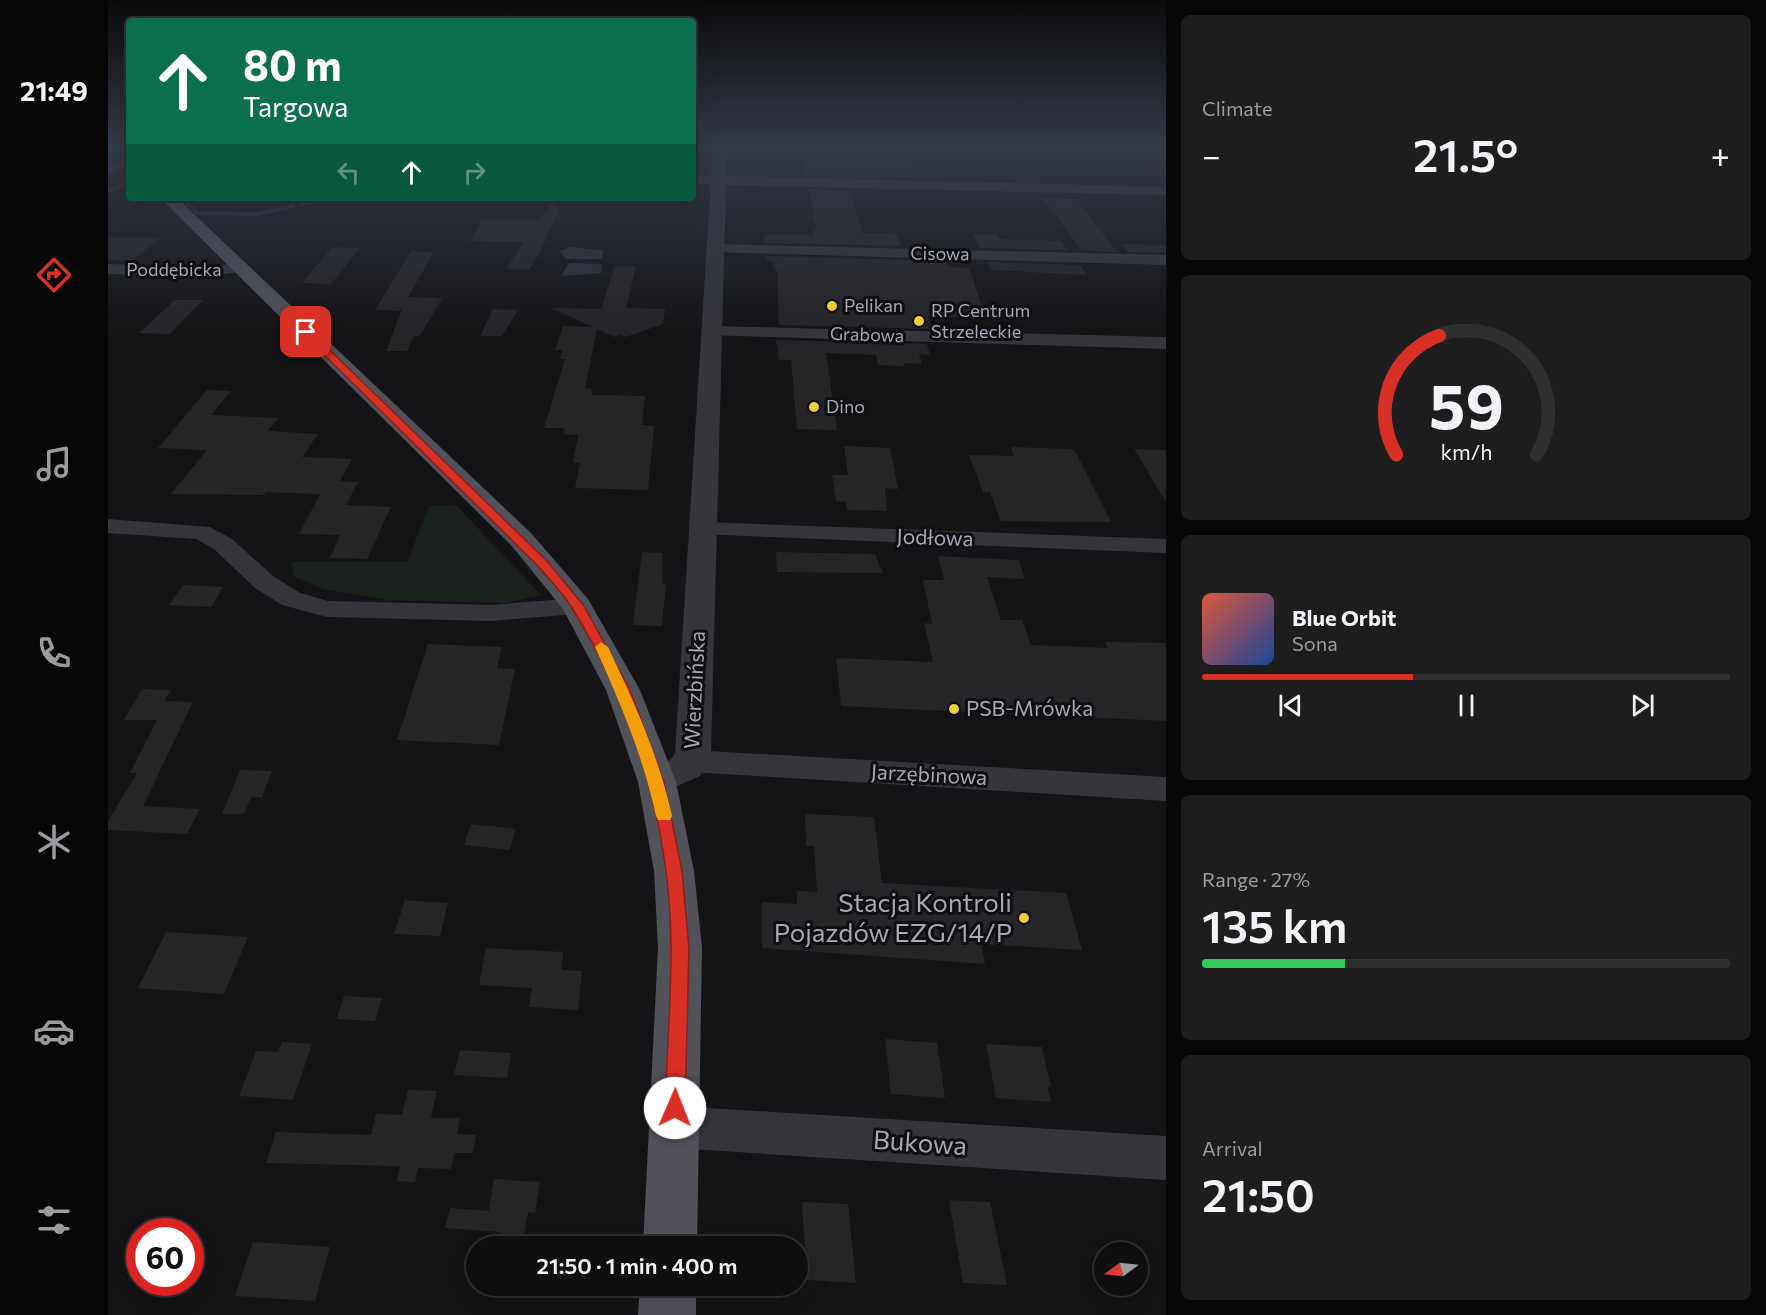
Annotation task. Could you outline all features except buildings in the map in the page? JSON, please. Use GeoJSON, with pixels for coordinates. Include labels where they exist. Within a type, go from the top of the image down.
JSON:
{"type":"FeatureCollection","features":[{"type":"Feature","properties":{"kind":"main road"},"geometry":{"type":"LineString","coordinates":[[179,208],[521,539],[578,606],[623,690],[674,771]]}},
{"type":"Feature","properties":{"kind":"main road","name":"Wierzbińska"},"geometry":{"type":"LineString","coordinates":[[670,1236],[680,948],[674,871],[674,771]]}},
{"type":"Feature","properties":{"kind":"main road"},"geometry":{"type":"LineString","coordinates":[[667,1315],[668,1296]]}},
{"type":"Feature","properties":{"kind":"street","name":"Wierzbińska"},"geometry":{"type":"LineString","coordinates":[[674,771],[704,529],[715,249],[712,208]]}},
{"type":"Feature","properties":{"kind":"street","name":"Cisowa"},"geometry":{"type":"LineString","coordinates":[[715,249],[1166,260]]}},
{"type":"Feature","properties":{"kind":"street","name":"Poddębicka"},"geometry":{"type":"LineString","coordinates":[[108,269],[203,272],[240,268]]}},
{"type":"Feature","properties":{"kind":"street","name":"Grabowa"},"geometry":{"type":"LineString","coordinates":[[711,331],[1166,343]]}},
{"type":"Feature","properties":{"kind":"street"},"geometry":{"type":"LineString","coordinates":[[108,526],[201,532],[223,543],[264,582],[291,599],[327,609],[491,614],[578,606]]}},
{"type":"Feature","properties":{"kind":"street","name":"Jodłowa"},"geometry":{"type":"LineString","coordinates":[[704,529],[1166,546]]}},
{"type":"Feature","properties":{"kind":"street","name":"Jarzębinowa"},"geometry":{"type":"LineString","coordinates":[[674,771],[1166,789]]}},
{"type":"Feature","properties":{"kind":"street","name":"Bukowa"},"geometry":{"type":"LineString","coordinates":[[675,1127],[1166,1158]]}},
{"type":"Feature","properties":{"kind":"shaded area"},"geometry":{"type":"Polygon","coordinates":[[[570,247],[601,250],[602,259],[566,259],[560,251],[570,247]]]}},
{"type":"Feature","properties":{"kind":"shaded area"},"geometry":{"type":"Polygon","coordinates":[[[568,264],[602,265],[601,273],[561,276],[568,264]]]}},
{"type":"Feature","properties":{"kind":"shaded area"},"geometry":{"type":"Polygon","coordinates":[[[456,505],[541,595],[507,603],[388,600],[323,589],[293,576],[292,562],[407,562],[429,506],[456,505]]]}},
{"type":"Feature","properties":{"kind":"waterway"},"geometry":{"type":"LineString","coordinates":[[192,208],[197,213],[257,214],[282,208]]}},
{"type":"Feature","properties":{"kind":"slow traffic"},"geometry":{"type":"LineString","coordinates":[[601,647],[623,690],[638,727],[657,782],[664,816]]}},
{"type":"Feature","properties":{"kind":"place","name":"Pelikan"},"geometry":{"type":"Point","coordinates":[832,306]}},
{"type":"Feature","properties":{"kind":"place","name":"RP Centrum Strzeleckie"},"geometry":{"type":"Point","coordinates":[919,321]}},
{"type":"Feature","properties":{"kind":"place","name":"Dino"},"geometry":{"type":"Point","coordinates":[814,407]}},
{"type":"Feature","properties":{"kind":"place","name":"PSB-Mrówka"},"geometry":{"type":"Point","coordinates":[954,709]}},
{"type":"Feature","properties":{"kind":"place","name":"Stacja Kontroli Pojazdów EZG/14/P"},"geometry":{"type":"Point","coordinates":[1024,918]}},
{"type":"Feature","properties":{"kind":"route"},"geometry":{"type":"LineString","coordinates":[[306,332],[521,539],[543,563],[578,606],[623,690],[657,782],[674,871],[680,948],[675,1108]]}}]}
